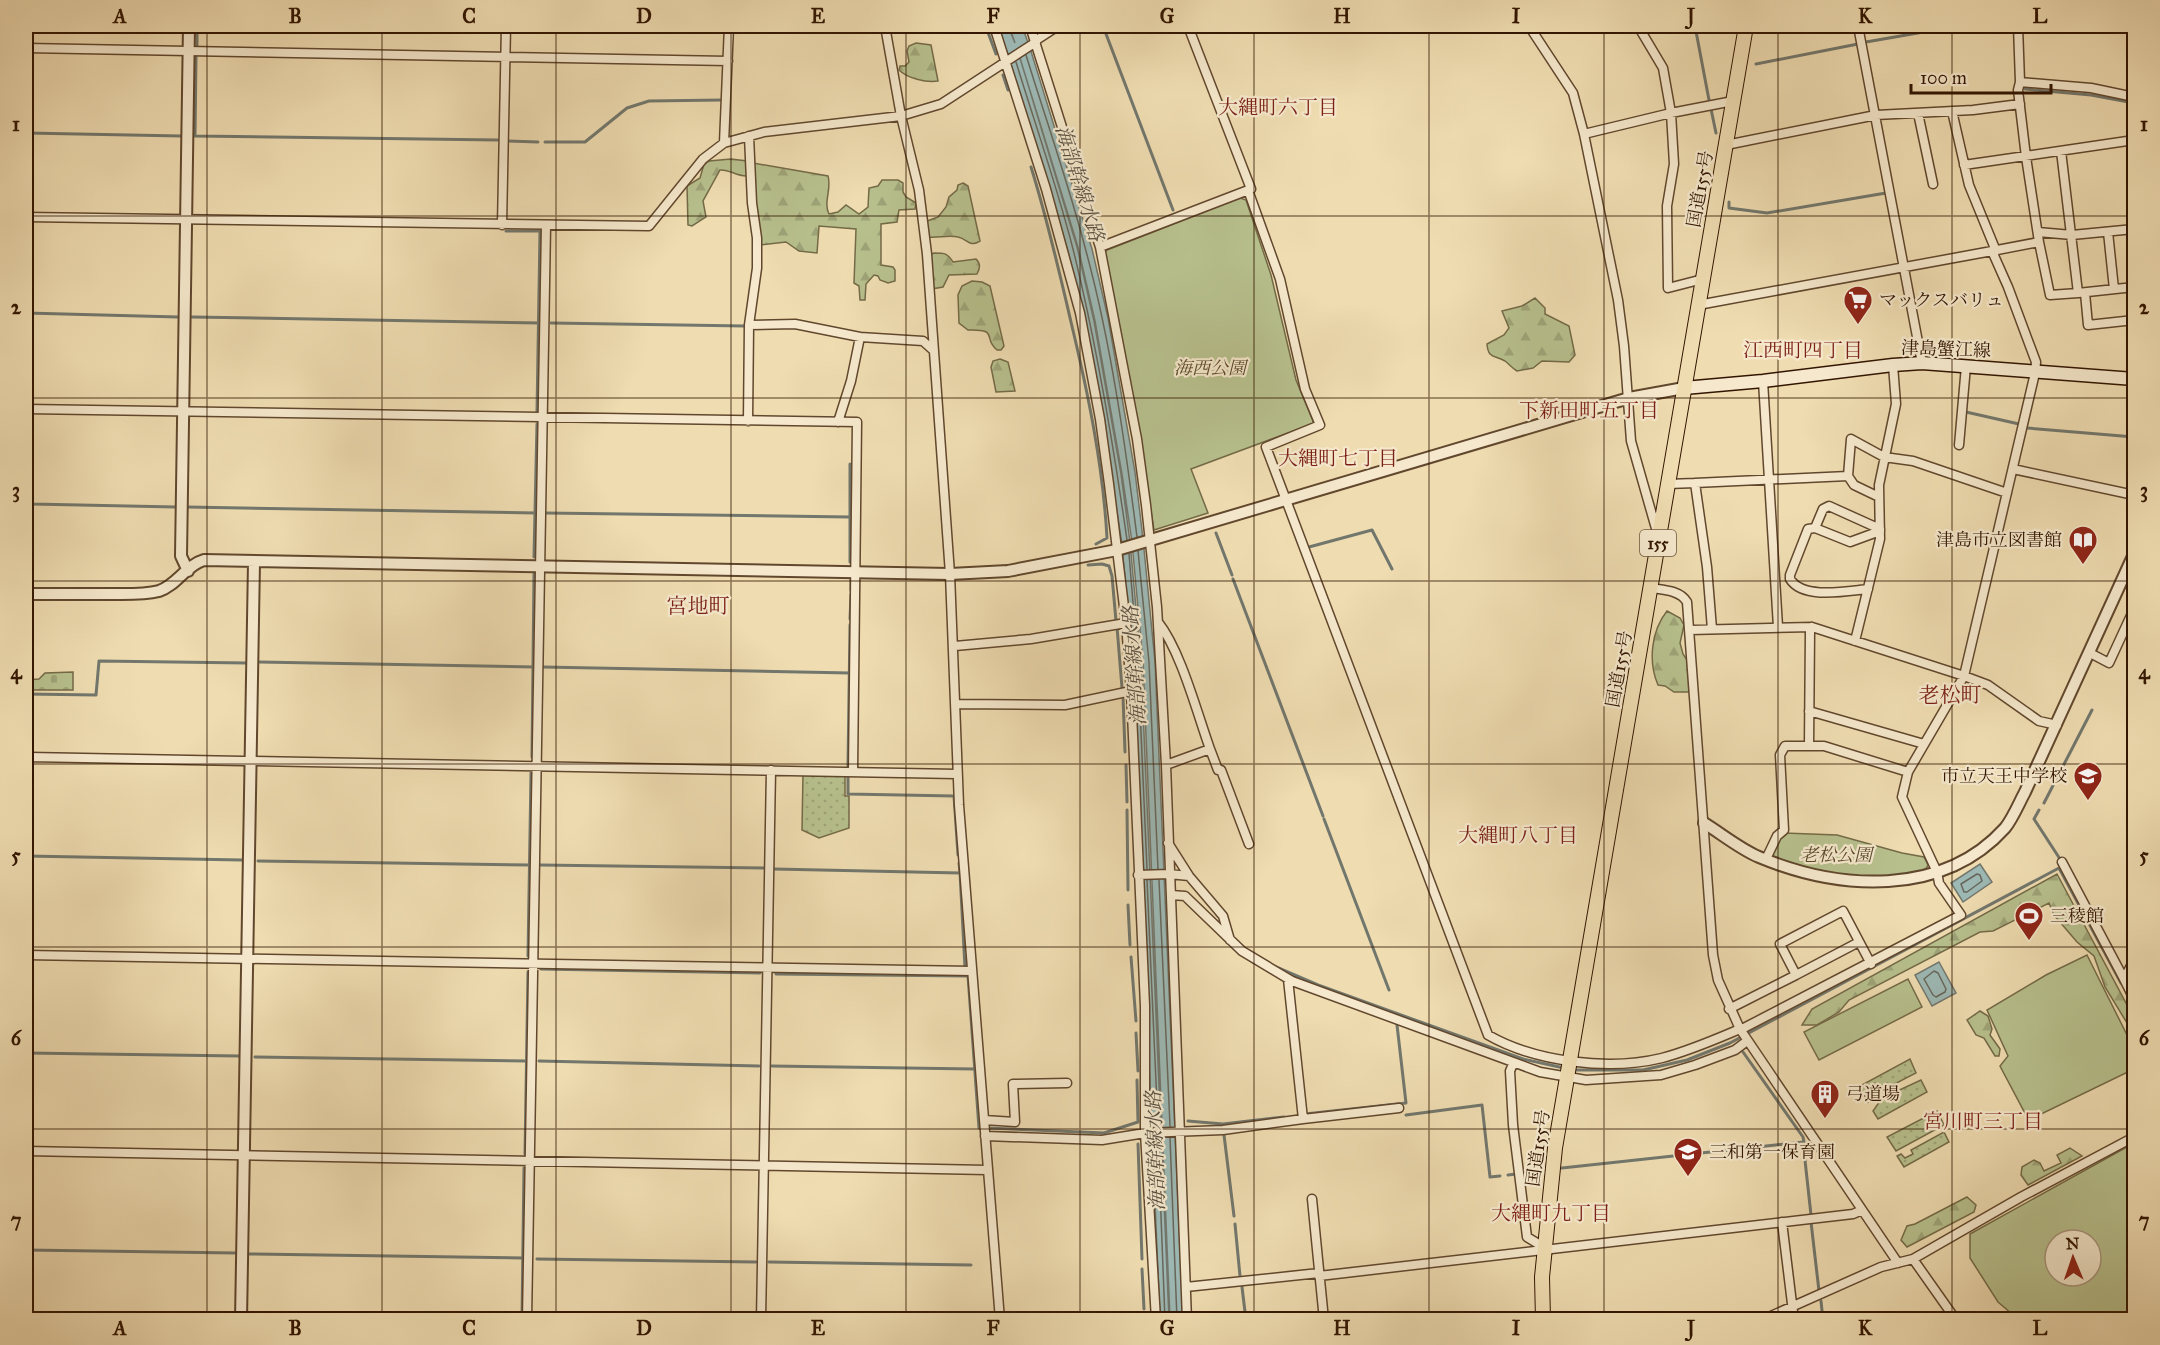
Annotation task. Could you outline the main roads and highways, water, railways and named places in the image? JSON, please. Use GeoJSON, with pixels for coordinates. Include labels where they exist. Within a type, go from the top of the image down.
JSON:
{"type":"FeatureCollection","features":[{"type":"Feature","properties":{"kind":"highway","name":"国道155号"},"geometry":{"type":"LineString","coordinates":[[1543,1320],[1542,1277],[1555,1149],[1566,1077],[1746,26]]}},
{"type":"Feature","properties":{"kind":"main road","name":"津島蟹江線"},"geometry":{"type":"LineString","coordinates":[[1684,388],[1764,381],[1893,364],[1922,363],[2134,379]]}},
{"type":"Feature","properties":{"kind":"water","name":"海部幹線水路"},"geometry":{"type":"Polygon","coordinates":[[[997,26],[1008,26],[1015,43],[1009,26],[1022,26],[1030,48],[1092,249],[1108,318],[1135,472],[1155,662],[1183,1319],[1170,1319],[1143,663],[1132,542],[1122,474],[1095,321],[1078,247],[1020,58],[1077,247],[1094,321],[1121,474],[1130,542],[1141,663],[1169,1319],[1160,1319],[1132,664],[1122,544],[1084,317],[1067,248],[1010,61],[997,26]]]}},
{"type":"Feature","properties":{"kind":"water"},"geometry":{"type":"Polygon","coordinates":[[[1980,864],[1992,882],[1963,902],[1951,883],[1980,864]]]}},
{"type":"Feature","properties":{"kind":"water"},"geometry":{"type":"Polygon","coordinates":[[[1939,962],[1956,993],[1932,1006],[1915,975],[1939,962]]]}},
{"type":"Feature","properties":{"kind":"waterway"},"geometry":{"type":"LineString","coordinates":[[197,26],[197,45]]}},
{"type":"Feature","properties":{"kind":"waterway"},"geometry":{"type":"LineString","coordinates":[[1103,26],[1173,210]]}},
{"type":"Feature","properties":{"kind":"waterway"},"geometry":{"type":"LineString","coordinates":[[1695,26],[1709,100]]}},
{"type":"Feature","properties":{"kind":"waterway"},"geometry":{"type":"LineString","coordinates":[[1866,42],[1958,26]]}},
{"type":"Feature","properties":{"kind":"waterway"},"geometry":{"type":"LineString","coordinates":[[986,27],[996,54]]}},
{"type":"Feature","properties":{"kind":"waterway"},"geometry":{"type":"LineString","coordinates":[[1756,64],[1858,44]]}},
{"type":"Feature","properties":{"kind":"waterway"},"geometry":{"type":"LineString","coordinates":[[196,57],[195,136],[498,140]]}},
{"type":"Feature","properties":{"kind":"waterway"},"geometry":{"type":"LineString","coordinates":[[1003,75],[1008,90]]}},
{"type":"Feature","properties":{"kind":"waterway"},"geometry":{"type":"LineString","coordinates":[[2025,89],[2091,95],[2134,103]]}},
{"type":"Feature","properties":{"kind":"waterway"},"geometry":{"type":"LineString","coordinates":[[545,142],[585,142],[627,108],[649,101],[722,100]]}},
{"type":"Feature","properties":{"kind":"waterway"},"geometry":{"type":"LineString","coordinates":[[1711,109],[1716,133]]}},
{"type":"Feature","properties":{"kind":"waterway"},"geometry":{"type":"LineString","coordinates":[[26,133],[181,136]]}},
{"type":"Feature","properties":{"kind":"waterway"},"geometry":{"type":"LineString","coordinates":[[507,141],[538,142]]}},
{"type":"Feature","properties":{"kind":"waterway"},"geometry":{"type":"LineString","coordinates":[[1031,167],[1057,264],[1094,429],[1107,538],[1096,544]]}},
{"type":"Feature","properties":{"kind":"waterway"},"geometry":{"type":"LineString","coordinates":[[1729,202],[1729,208],[1767,213],[1886,193]]}},
{"type":"Feature","properties":{"kind":"waterway"},"geometry":{"type":"LineString","coordinates":[[506,231],[540,231],[537,412]]}},
{"type":"Feature","properties":{"kind":"waterway"},"geometry":{"type":"LineString","coordinates":[[26,313],[178,317]]}},
{"type":"Feature","properties":{"kind":"waterway"},"geometry":{"type":"LineString","coordinates":[[192,317],[540,323]]}},
{"type":"Feature","properties":{"kind":"waterway"},"geometry":{"type":"LineString","coordinates":[[551,323],[745,326]]}},
{"type":"Feature","properties":{"kind":"waterway"},"geometry":{"type":"LineString","coordinates":[[1966,412],[2019,424]]}},
{"type":"Feature","properties":{"kind":"waterway"},"geometry":{"type":"LineString","coordinates":[[534,557],[537,424]]}},
{"type":"Feature","properties":{"kind":"waterway"},"geometry":{"type":"LineString","coordinates":[[2027,428],[2134,437]]}},
{"type":"Feature","properties":{"kind":"waterway"},"geometry":{"type":"LineString","coordinates":[[850,464],[850,562]]}},
{"type":"Feature","properties":{"kind":"waterway"},"geometry":{"type":"LineString","coordinates":[[26,502],[31,504],[176,507]]}},
{"type":"Feature","properties":{"kind":"waterway"},"geometry":{"type":"LineString","coordinates":[[187,507],[536,513]]}},
{"type":"Feature","properties":{"kind":"waterway"},"geometry":{"type":"LineString","coordinates":[[545,513],[850,517]]}},
{"type":"Feature","properties":{"kind":"waterway"},"geometry":{"type":"LineString","coordinates":[[1309,547],[1372,530],[1392,569]]}},
{"type":"Feature","properties":{"kind":"waterway"},"geometry":{"type":"LineString","coordinates":[[1216,533],[1232,575]]}},
{"type":"Feature","properties":{"kind":"waterway","name":"海部幹線水路"},"geometry":{"type":"LineString","coordinates":[[1088,565],[1109,566],[1116,621]]}},
{"type":"Feature","properties":{"kind":"waterway"},"geometry":{"type":"LineString","coordinates":[[532,757],[534,574]]}},
{"type":"Feature","properties":{"kind":"waterway"},"geometry":{"type":"LineString","coordinates":[[851,579],[851,590]]}},
{"type":"Feature","properties":{"kind":"waterway"},"geometry":{"type":"LineString","coordinates":[[1233,579],[1323,816]]}},
{"type":"Feature","properties":{"kind":"waterway"},"geometry":{"type":"LineString","coordinates":[[850,619],[851,595]]}},
{"type":"Feature","properties":{"kind":"waterway"},"geometry":{"type":"LineString","coordinates":[[848,767],[850,625]]}},
{"type":"Feature","properties":{"kind":"waterway","name":"海部幹線水路"},"geometry":{"type":"LineString","coordinates":[[1117,627],[1122,688]]}},
{"type":"Feature","properties":{"kind":"waterway"},"geometry":{"type":"LineString","coordinates":[[26,694],[96,695],[99,661],[247,663]]}},
{"type":"Feature","properties":{"kind":"waterway"},"geometry":{"type":"LineString","coordinates":[[259,662],[535,667]]}},
{"type":"Feature","properties":{"kind":"waterway"},"geometry":{"type":"LineString","coordinates":[[543,667],[850,673]]}},
{"type":"Feature","properties":{"kind":"waterway","name":"海部幹線水路"},"geometry":{"type":"LineString","coordinates":[[1123,696],[1125,752]]}},
{"type":"Feature","properties":{"kind":"waterway"},"geometry":{"type":"LineString","coordinates":[[2044,803],[2092,710]]}},
{"type":"Feature","properties":{"kind":"waterway"},"geometry":{"type":"LineString","coordinates":[[1126,765],[1127,802]]}},
{"type":"Feature","properties":{"kind":"waterway"},"geometry":{"type":"LineString","coordinates":[[528,956],[531,773]]}},
{"type":"Feature","properties":{"kind":"waterway"},"geometry":{"type":"LineString","coordinates":[[848,775],[848,794],[954,796],[958,855]]}},
{"type":"Feature","properties":{"kind":"waterway"},"geometry":{"type":"LineString","coordinates":[[1127,810],[1128,890]]}},
{"type":"Feature","properties":{"kind":"waterway"},"geometry":{"type":"LineString","coordinates":[[2039,810],[2034,819],[2060,859]]}},
{"type":"Feature","properties":{"kind":"waterway"},"geometry":{"type":"LineString","coordinates":[[1324,819],[1389,990]]}},
{"type":"Feature","properties":{"kind":"waterway"},"geometry":{"type":"LineString","coordinates":[[26,856],[242,860]]}},
{"type":"Feature","properties":{"kind":"waterway"},"geometry":{"type":"LineString","coordinates":[[258,861],[530,865]]}},
{"type":"Feature","properties":{"kind":"waterway"},"geometry":{"type":"LineString","coordinates":[[959,863],[960,873]]}},
{"type":"Feature","properties":{"kind":"waterway"},"geometry":{"type":"LineString","coordinates":[[540,865],[766,868]]}},
{"type":"Feature","properties":{"kind":"waterway"},"geometry":{"type":"LineString","coordinates":[[1573,1070],[1643,1070],[1687,1060],[1730,1043],[2059,868],[2121,983]]}},
{"type":"Feature","properties":{"kind":"waterway"},"geometry":{"type":"LineString","coordinates":[[774,869],[960,873],[965,968]]}},
{"type":"Feature","properties":{"kind":"waterway"},"geometry":{"type":"LineString","coordinates":[[1128,905],[1130,945]]}},
{"type":"Feature","properties":{"kind":"waterway"},"geometry":{"type":"LineString","coordinates":[[1131,957],[1136,1021]]}},
{"type":"Feature","properties":{"kind":"waterway"},"geometry":{"type":"LineString","coordinates":[[1276,967],[1318,985],[1523,1059],[1564,1068]]}},
{"type":"Feature","properties":{"kind":"waterway"},"geometry":{"type":"LineString","coordinates":[[541,969],[760,973]]}},
{"type":"Feature","properties":{"kind":"waterway"},"geometry":{"type":"LineString","coordinates":[[525,1154],[528,972]]}},
{"type":"Feature","properties":{"kind":"waterway"},"geometry":{"type":"LineString","coordinates":[[776,974],[968,976],[979,1128],[981,1128]]}},
{"type":"Feature","properties":{"kind":"waterway"},"geometry":{"type":"LineString","coordinates":[[2130,999],[2134,1007]]}},
{"type":"Feature","properties":{"kind":"waterway"},"geometry":{"type":"LineString","coordinates":[[1305,1114],[1406,1103],[1397,1025]]}},
{"type":"Feature","properties":{"kind":"waterway"},"geometry":{"type":"LineString","coordinates":[[1136,1033],[1138,1071]]}},
{"type":"Feature","properties":{"kind":"waterway"},"geometry":{"type":"LineString","coordinates":[[1562,1168],[1804,1142],[1803,1137],[1743,1052]]}},
{"type":"Feature","properties":{"kind":"waterway"},"geometry":{"type":"LineString","coordinates":[[26,1053],[239,1056]]}},
{"type":"Feature","properties":{"kind":"waterway"},"geometry":{"type":"LineString","coordinates":[[255,1057],[527,1061]]}},
{"type":"Feature","properties":{"kind":"waterway"},"geometry":{"type":"LineString","coordinates":[[539,1061],[759,1066]]}},
{"type":"Feature","properties":{"kind":"waterway"},"geometry":{"type":"LineString","coordinates":[[772,1066],[974,1069]]}},
{"type":"Feature","properties":{"kind":"waterway","name":"海部幹線水路"},"geometry":{"type":"LineString","coordinates":[[986,1128],[1104,1133],[1138,1122],[1137,1080]]}},
{"type":"Feature","properties":{"kind":"waterway"},"geometry":{"type":"LineString","coordinates":[[1406,1115],[1482,1105],[1490,1177],[1500,1176]]}},
{"type":"Feature","properties":{"kind":"waterway"},"geometry":{"type":"LineString","coordinates":[[1188,1121],[1223,1124],[1284,1117]]}},
{"type":"Feature","properties":{"kind":"waterway"},"geometry":{"type":"LineString","coordinates":[[1224,1135],[1234,1216]]}},
{"type":"Feature","properties":{"kind":"waterway"},"geometry":{"type":"LineString","coordinates":[[1803,1142],[1811,1215]]}},
{"type":"Feature","properties":{"kind":"waterway","name":"海部幹線水路"},"geometry":{"type":"LineString","coordinates":[[1138,1144],[1142,1259]]}},
{"type":"Feature","properties":{"kind":"waterway"},"geometry":{"type":"LineString","coordinates":[[522,1320],[524,1168]]}},
{"type":"Feature","properties":{"kind":"waterway"},"geometry":{"type":"LineString","coordinates":[[1522,1174],[1541,1171]]}},
{"type":"Feature","properties":{"kind":"waterway"},"geometry":{"type":"LineString","coordinates":[[1508,1175],[1516,1174]]}},
{"type":"Feature","properties":{"kind":"waterway"},"geometry":{"type":"LineString","coordinates":[[1811,1222],[1819,1291]]}},
{"type":"Feature","properties":{"kind":"waterway"},"geometry":{"type":"LineString","coordinates":[[1235,1224],[1240,1276]]}},
{"type":"Feature","properties":{"kind":"waterway"},"geometry":{"type":"LineString","coordinates":[[26,1250],[236,1253]]}},
{"type":"Feature","properties":{"kind":"waterway"},"geometry":{"type":"LineString","coordinates":[[248,1254],[523,1258]]}},
{"type":"Feature","properties":{"kind":"waterway"},"geometry":{"type":"LineString","coordinates":[[537,1259],[756,1262]]}},
{"type":"Feature","properties":{"kind":"waterway"},"geometry":{"type":"LineString","coordinates":[[769,1262],[971,1265]]}},
{"type":"Feature","properties":{"kind":"waterway"},"geometry":{"type":"LineString","coordinates":[[1142,1269],[1144,1309]]}},
{"type":"Feature","properties":{"kind":"waterway"},"geometry":{"type":"LineString","coordinates":[[1242,1287],[1246,1320]]}},
{"type":"Feature","properties":{"kind":"waterway"},"geometry":{"type":"LineString","coordinates":[[1821,1301],[1823,1320]]}},
{"type":"Feature","properties":{"kind":"place","name":"マックスバリュ"},"geometry":{"type":"Point","coordinates":[1858,326]}},
{"type":"Feature","properties":{"kind":"place","name":"津島市立図書館"},"geometry":{"type":"Point","coordinates":[2083,566]}},
{"type":"Feature","properties":{"kind":"place","name":"市立天王中学校"},"geometry":{"type":"Point","coordinates":[2088,802]}},
{"type":"Feature","properties":{"kind":"place","name":"三稜館"},"geometry":{"type":"Point","coordinates":[2029,942]}},
{"type":"Feature","properties":{"kind":"place","name":"弓道場"},"geometry":{"type":"Point","coordinates":[1825,1120]}},
{"type":"Feature","properties":{"kind":"place","name":"三和第一保育園"},"geometry":{"type":"Point","coordinates":[1688,1178]}},
{"type":"Feature","properties":{"kind":"district","name":"大縄町六丁目"},"geometry":{"type":"Point","coordinates":[1278,107]}},
{"type":"Feature","properties":{"kind":"district","name":"江西町四丁目"},"geometry":{"type":"Point","coordinates":[1803,350]}},
{"type":"Feature","properties":{"kind":"district","name":"下新田町五丁目"},"geometry":{"type":"Point","coordinates":[1589,410]}},
{"type":"Feature","properties":{"kind":"district","name":"大縄町七丁目"},"geometry":{"type":"Point","coordinates":[1338,458]}},
{"type":"Feature","properties":{"kind":"district","name":"宮地町"},"geometry":{"type":"Point","coordinates":[698,606]}},
{"type":"Feature","properties":{"kind":"district","name":"老松町"},"geometry":{"type":"Point","coordinates":[1950,695]}},
{"type":"Feature","properties":{"kind":"district","name":"大縄町八丁目"},"geometry":{"type":"Point","coordinates":[1518,835]}},
{"type":"Feature","properties":{"kind":"district","name":"宮川町三丁目"},"geometry":{"type":"Point","coordinates":[1983,1121]}},
{"type":"Feature","properties":{"kind":"district","name":"大縄町九丁目"},"geometry":{"type":"Point","coordinates":[1551,1213]}},
{"type":"Feature","properties":{"kind":"park label","name":"海西公園"},"geometry":{"type":"Point","coordinates":[1210,368]}},
{"type":"Feature","properties":{"kind":"park label","name":"老松公園"},"geometry":{"type":"Point","coordinates":[1836,855]}}]}
